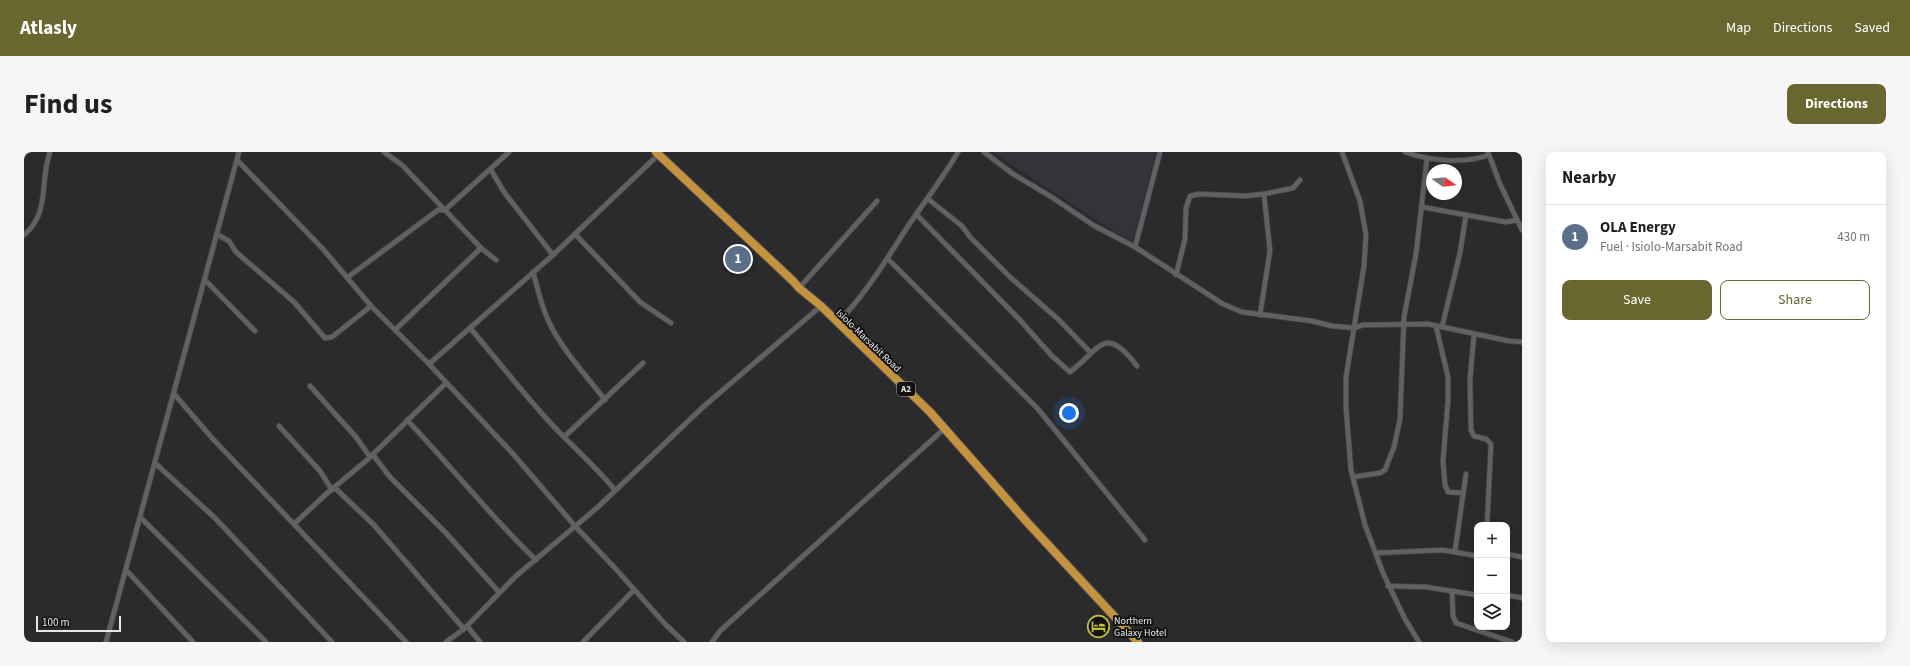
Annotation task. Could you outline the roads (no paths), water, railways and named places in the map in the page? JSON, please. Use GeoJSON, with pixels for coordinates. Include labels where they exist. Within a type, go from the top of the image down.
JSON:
{"type":"FeatureCollection","features":[{"type":"Feature","properties":{"kind":"highway","name":"Isiolo-Marsabit Road"},"geometry":{"type":"LineString","coordinates":[[659,153],[799,288],[838,322],[930,412],[1026,521],[1138,642]]}},
{"type":"Feature","properties":{"kind":"street"},"geometry":{"type":"LineString","coordinates":[[24,235],[35,223],[41,210],[44,198],[44,175],[50,152]]}},
{"type":"Feature","properties":{"kind":"street"},"geometry":{"type":"LineString","coordinates":[[106,642],[206,280],[239,152]]}},
{"type":"Feature","properties":{"kind":"street"},"geometry":{"type":"LineString","coordinates":[[384,152],[402,165],[481,248],[496,260]]}},
{"type":"Feature","properties":{"kind":"street"},"geometry":{"type":"LineString","coordinates":[[348,277],[438,210],[445,210],[491,170],[509,152]]}},
{"type":"Feature","properties":{"kind":"street"},"geometry":{"type":"LineString","coordinates":[[838,322],[872,283],[958,152]]}},
{"type":"Feature","properties":{"kind":"street"},"geometry":{"type":"LineString","coordinates":[[984,152],[1013,174],[1050,196],[1071,211],[1135,247],[1176,275],[1223,304],[1242,312],[1354,328],[1363,325],[1424,324],[1522,342]]}},
{"type":"Feature","properties":{"kind":"street"},"geometry":{"type":"LineString","coordinates":[[1135,247],[1160,152]]}},
{"type":"Feature","properties":{"kind":"street"},"geometry":{"type":"LineString","coordinates":[[1342,152],[1360,201],[1366,235],[1364,266],[1347,362],[1346,393],[1353,477],[1365,525],[1388,586],[1419,642]]}},
{"type":"Feature","properties":{"kind":"street"},"geometry":{"type":"LineString","coordinates":[[1405,152],[1427,158],[1463,160],[1488,153],[1500,184],[1520,225]]}},
{"type":"Feature","properties":{"kind":"street"},"geometry":{"type":"LineString","coordinates":[[429,364],[553,255],[659,153]]}},
{"type":"Feature","properties":{"kind":"street"},"geometry":{"type":"LineString","coordinates":[[1353,477],[1383,471],[1387,468],[1392,455],[1401,414],[1403,325],[1416,254],[1427,158]]}},
{"type":"Feature","properties":{"kind":"street"},"geometry":{"type":"LineString","coordinates":[[237,160],[288,212],[348,277],[371,306],[429,364],[514,455],[574,526],[666,625],[684,642]]}},
{"type":"Feature","properties":{"kind":"street"},"geometry":{"type":"LineString","coordinates":[[491,170],[502,189],[553,255]]}},
{"type":"Feature","properties":{"kind":"street"},"geometry":{"type":"LineString","coordinates":[[1176,275],[1186,239],[1186,208],[1189,197],[1199,194],[1246,196],[1264,194],[1293,188],[1300,180]]}},
{"type":"Feature","properties":{"kind":"street"},"geometry":{"type":"LineString","coordinates":[[1260,314],[1270,251],[1264,194]]}},
{"type":"Feature","properties":{"kind":"street"},"geometry":{"type":"LineString","coordinates":[[928,199],[962,226],[970,237],[1059,320],[1090,352]]}},
{"type":"Feature","properties":{"kind":"street"},"geometry":{"type":"LineString","coordinates":[[799,288],[877,201]]}},
{"type":"Feature","properties":{"kind":"street"},"geometry":{"type":"LineString","coordinates":[[1422,207],[1520,225]]}},
{"type":"Feature","properties":{"kind":"street"},"geometry":{"type":"LineString","coordinates":[[916,214],[1070,372],[1090,352],[1104,344],[1113,343],[1128,355],[1137,366]]}},
{"type":"Feature","properties":{"kind":"street"},"geometry":{"type":"LineString","coordinates":[[1442,327],[1460,253],[1466,215]]}},
{"type":"Feature","properties":{"kind":"street"},"geometry":{"type":"LineString","coordinates":[[575,234],[640,302],[671,322]]}},
{"type":"Feature","properties":{"kind":"street"},"geometry":{"type":"LineString","coordinates":[[218,235],[229,241],[236,252],[301,309],[325,338],[332,337],[371,306]]}},
{"type":"Feature","properties":{"kind":"street"},"geometry":{"type":"LineString","coordinates":[[395,330],[481,248]]}},
{"type":"Feature","properties":{"kind":"street"},"geometry":{"type":"LineString","coordinates":[[888,259],[1003,376],[1038,409],[1145,540]]}},
{"type":"Feature","properties":{"kind":"street"},"geometry":{"type":"LineString","coordinates":[[533,272],[543,308],[556,336],[605,400]]}},
{"type":"Feature","properties":{"kind":"street"},"geometry":{"type":"LineString","coordinates":[[206,280],[255,331]]}},
{"type":"Feature","properties":{"kind":"street"},"geometry":{"type":"LineString","coordinates":[[446,642],[465,627],[499,592],[615,490],[703,407],[821,306]]}},
{"type":"Feature","properties":{"kind":"street"},"geometry":{"type":"LineString","coordinates":[[1436,326],[1448,386],[1444,448],[1445,485],[1448,492],[1464,493]]}},
{"type":"Feature","properties":{"kind":"street"},"geometry":{"type":"LineString","coordinates":[[470,328],[564,437],[596,467],[615,490]]}},
{"type":"Feature","properties":{"kind":"street"},"geometry":{"type":"LineString","coordinates":[[1474,334],[1470,380],[1471,430],[1474,436],[1487,440],[1491,444],[1487,522]]}},
{"type":"Feature","properties":{"kind":"street"},"geometry":{"type":"LineString","coordinates":[[564,437],[605,400],[642,363]]}},
{"type":"Feature","properties":{"kind":"street"},"geometry":{"type":"LineString","coordinates":[[294,524],[371,456],[446,383]]}},
{"type":"Feature","properties":{"kind":"street"},"geometry":{"type":"LineString","coordinates":[[310,386],[390,477],[446,533],[499,592]]}},
{"type":"Feature","properties":{"kind":"street"},"geometry":{"type":"LineString","coordinates":[[174,395],[212,438],[406,642]]}},
{"type":"Feature","properties":{"kind":"street"},"geometry":{"type":"LineString","coordinates":[[407,420],[431,445],[471,493],[536,560]]}},
{"type":"Feature","properties":{"kind":"street"},"geometry":{"type":"LineString","coordinates":[[279,426],[320,471],[333,489],[379,531],[480,642]]}},
{"type":"Feature","properties":{"kind":"street"},"geometry":{"type":"LineString","coordinates":[[712,642],[720,631],[944,429]]}},
{"type":"Feature","properties":{"kind":"street"},"geometry":{"type":"LineString","coordinates":[[155,463],[215,518],[332,642]]}},
{"type":"Feature","properties":{"kind":"street"},"geometry":{"type":"LineString","coordinates":[[1455,551],[1466,474]]}},
{"type":"Feature","properties":{"kind":"street"},"geometry":{"type":"LineString","coordinates":[[141,518],[266,642]]}},
{"type":"Feature","properties":{"kind":"street"},"geometry":{"type":"LineString","coordinates":[[1376,553],[1437,550],[1455,551],[1474,555]]}},
{"type":"Feature","properties":{"kind":"street"},"geometry":{"type":"LineString","coordinates":[[1510,555],[1522,557]]}},
{"type":"Feature","properties":{"kind":"street"},"geometry":{"type":"LineString","coordinates":[[126,570],[193,642]]}},
{"type":"Feature","properties":{"kind":"street"},"geometry":{"type":"LineString","coordinates":[[1388,586],[1403,585],[1474,595]]}},
{"type":"Feature","properties":{"kind":"street"},"geometry":{"type":"LineString","coordinates":[[583,642],[634,590]]}},
{"type":"Feature","properties":{"kind":"street"},"geometry":{"type":"LineString","coordinates":[[1452,591],[1452,616],[1456,623],[1512,642]]}},
{"type":"Feature","properties":{"kind":"street"},"geometry":{"type":"LineString","coordinates":[[1510,596],[1522,598]]}},
{"type":"Feature","properties":{"kind":"place","name":"OLA Energy"},"geometry":{"type":"Point","coordinates":[738,259]}},
{"type":"Feature","properties":{"kind":"place","name":"Northern Galaxy Hotel"},"geometry":{"type":"Point","coordinates":[1099,626]}}]}
